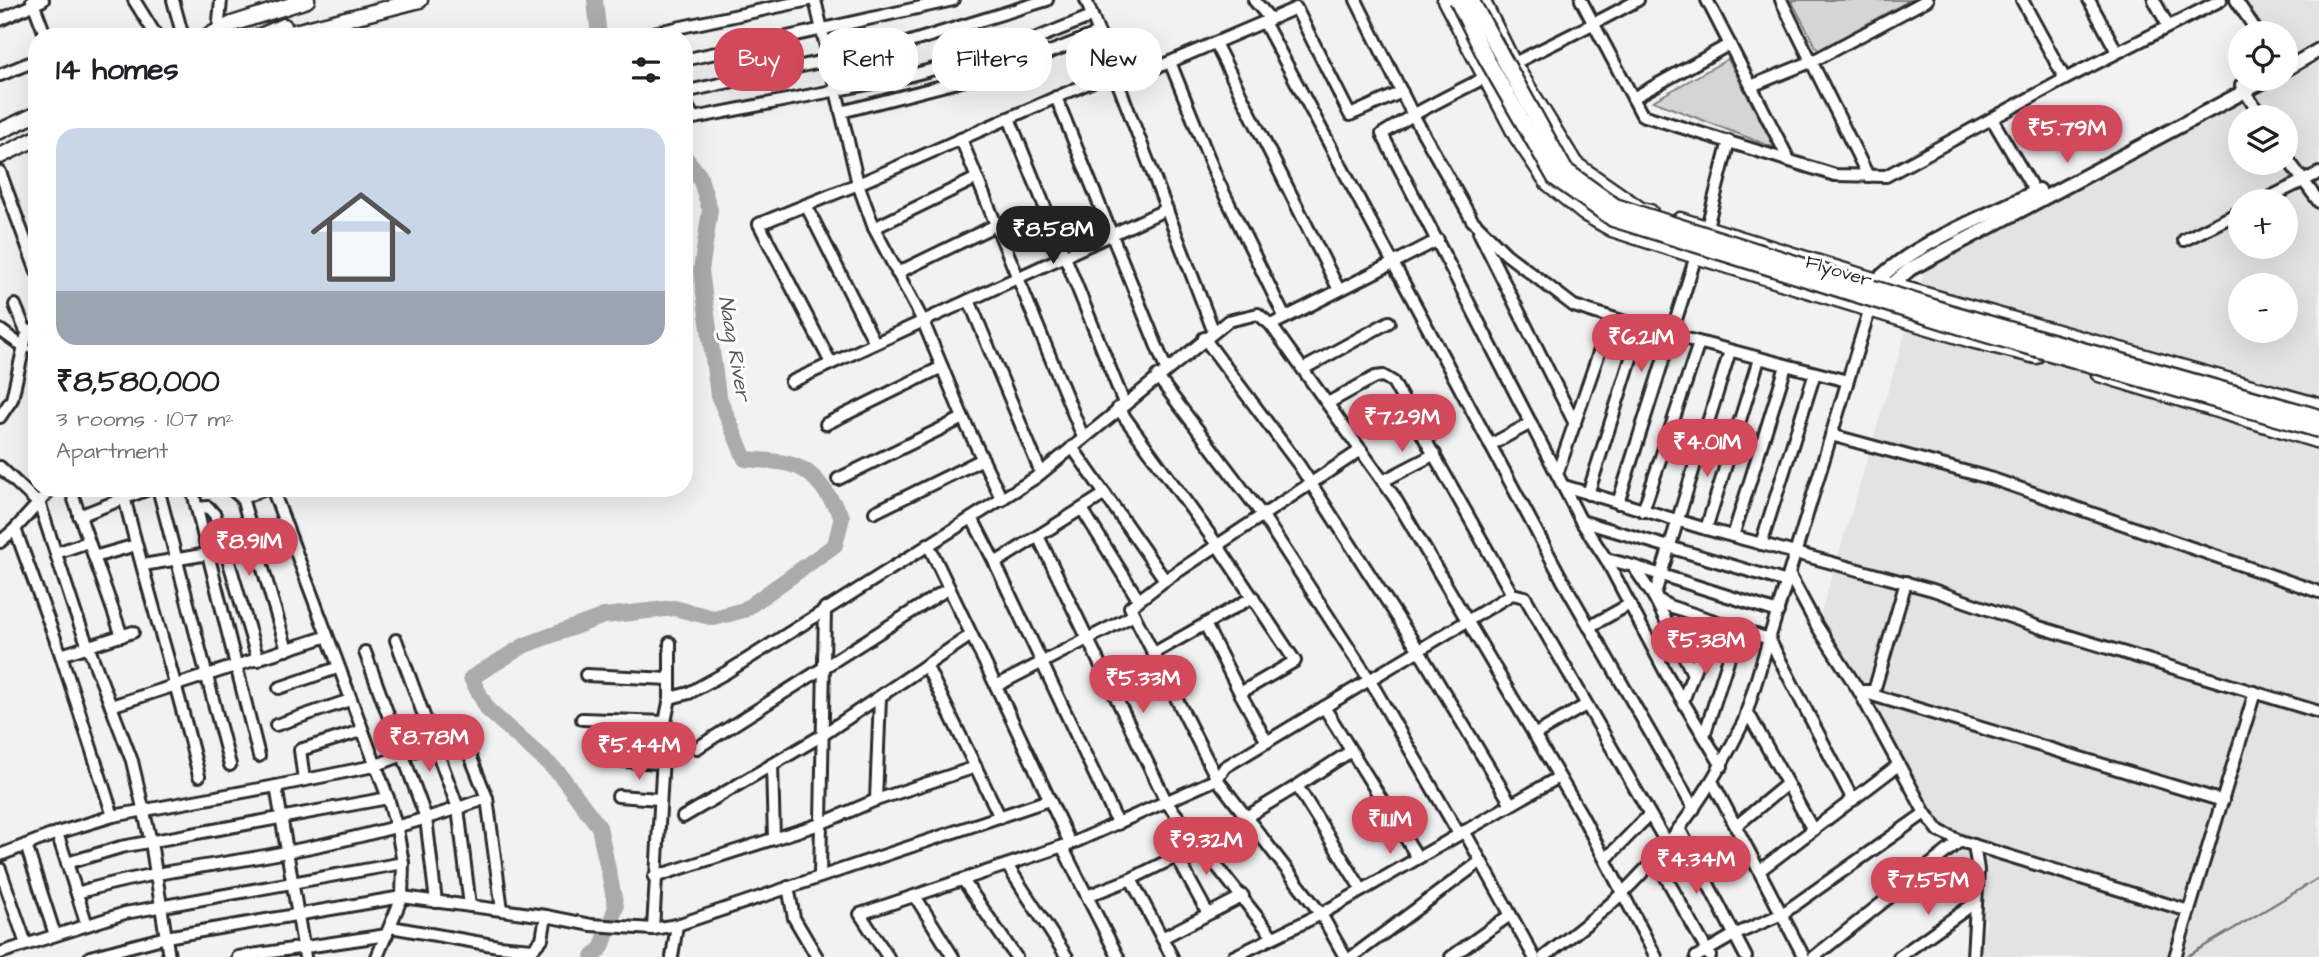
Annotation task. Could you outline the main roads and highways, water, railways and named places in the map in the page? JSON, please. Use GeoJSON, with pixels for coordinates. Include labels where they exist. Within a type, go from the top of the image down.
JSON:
{"type":"FeatureCollection","features":[{"type":"Feature","properties":{"kind":"highway"},"geometry":{"type":"LineString","coordinates":[[225,28],[307,0]]}},
{"type":"Feature","properties":{"kind":"highway"},"geometry":{"type":"LineString","coordinates":[[233,28],[319,0]]}},
{"type":"Feature","properties":{"kind":"highway"},"geometry":{"type":"LineString","coordinates":[[280,28],[376,0]]}},
{"type":"Feature","properties":{"kind":"highway"},"geometry":{"type":"LineString","coordinates":[[310,28],[420,0]]}},
{"type":"Feature","properties":{"kind":"highway"},"geometry":{"type":"LineString","coordinates":[[1445,0],[1517,137],[1548,183],[1584,213],[1612,229],[2319,441]]}},
{"type":"Feature","properties":{"kind":"highway","name":"Flyover"},"geometry":{"type":"LineString","coordinates":[[1457,0],[1555,178],[1613,219],[1987,335],[2319,430]]}},
{"type":"Feature","properties":{"kind":"highway","name":"Flyover"},"geometry":{"type":"LineString","coordinates":[[1471,0],[1564,170],[1615,206],[1952,313],[2319,417]]}},
{"type":"Feature","properties":{"kind":"highway"},"geometry":{"type":"LineString","coordinates":[[1482,0],[1513,64],[1575,164],[1641,210],[1707,227],[1883,283],[2319,406]]}},
{"type":"Feature","properties":{"kind":"highway"},"geometry":{"type":"LineString","coordinates":[[0,133],[28,120]]}},
{"type":"Feature","properties":{"kind":"highway"},"geometry":{"type":"LineString","coordinates":[[0,156],[28,142]]}},
{"type":"Feature","properties":{"kind":"highway"},"geometry":{"type":"LineString","coordinates":[[0,164],[28,151]]}},
{"type":"Feature","properties":{"kind":"main road"},"geometry":{"type":"LineString","coordinates":[[2298,52],[2319,41]]}},
{"type":"Feature","properties":{"kind":"main road"},"geometry":{"type":"LineString","coordinates":[[2298,62],[2319,50]]}},
{"type":"Feature","properties":{"kind":"main road"},"geometry":{"type":"LineString","coordinates":[[1864,305],[1910,256],[2234,91]]}},
{"type":"Feature","properties":{"kind":"main road"},"geometry":{"type":"LineString","coordinates":[[1883,283],[2235,91]]}},
{"type":"Feature","properties":{"kind":"waterway","name":"Naag River"},"geometry":{"type":"LineString","coordinates":[[595,0],[598,28]]}},
{"type":"Feature","properties":{"kind":"waterway","name":"Naag River"},"geometry":{"type":"LineString","coordinates":[[593,957],[602,947],[616,907],[599,827],[559,773],[488,710],[471,678],[525,645],[604,616],[674,608],[714,618],[744,610],[835,545],[842,517],[822,487],[804,470],[781,462],[745,459],[718,395],[701,271],[710,210],[699,175],[693,167]]}},
{"type":"Feature","properties":{"kind":"waterway"},"geometry":{"type":"LineString","coordinates":[[2186,957],[2319,878]]}}]}
